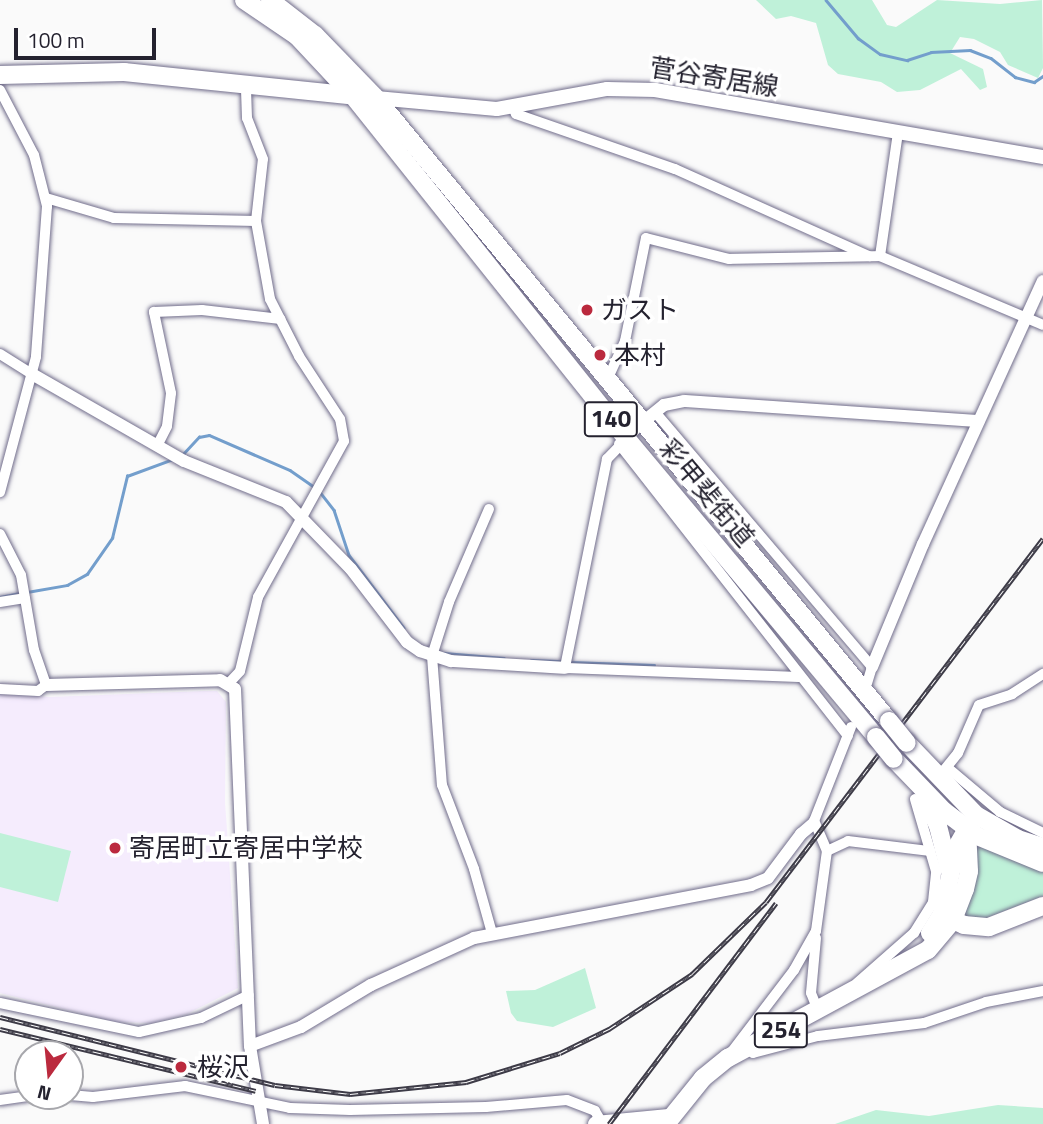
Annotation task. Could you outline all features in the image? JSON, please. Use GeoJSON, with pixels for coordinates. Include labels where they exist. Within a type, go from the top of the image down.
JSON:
{"type":"FeatureCollection","features":[{"type":"Feature","properties":{"kind":"highway","name":"彩甲斐街道"},"geometry":{"type":"LineString","coordinates":[[244,0],[297,36],[608,378],[649,417],[907,743],[992,845],[1043,863]]}},
{"type":"Feature","properties":{"kind":"highway","name":"彩甲斐街道"},"geometry":{"type":"LineString","coordinates":[[270,0],[315,35],[376,98],[447,201],[623,441],[876,737],[916,792],[972,822],[1043,847]]}},
{"type":"Feature","properties":{"kind":"highway"},"geometry":{"type":"LineString","coordinates":[[0,75],[124,72],[376,98]]}},
{"type":"Feature","properties":{"kind":"highway"},"geometry":{"type":"LineString","coordinates":[[916,792],[938,826],[950,872]]}},
{"type":"Feature","properties":{"kind":"highway","name":"254"},"geometry":{"type":"LineString","coordinates":[[947,917],[950,872],[972,822]]}},
{"type":"Feature","properties":{"kind":"highway","name":"254"},"geometry":{"type":"LineString","coordinates":[[667,1121],[728,1058],[928,950],[969,871],[972,822]]}},
{"type":"Feature","properties":{"kind":"highway"},"geometry":{"type":"LineString","coordinates":[[947,917],[989,927],[1043,906]]}},
{"type":"Feature","properties":{"kind":"main road","name":"菅谷寄居線"},"geometry":{"type":"LineString","coordinates":[[376,98],[470,109],[512,106],[607,89],[655,90],[1043,157]]}},
{"type":"Feature","properties":{"kind":"main road"},"geometry":{"type":"LineString","coordinates":[[599,1123],[667,1121]]}},
{"type":"Feature","properties":{"kind":"street"},"geometry":{"type":"LineString","coordinates":[[0,689],[37,691],[46,685],[229,683],[240,671],[258,597],[344,441],[344,431],[270,299],[256,221],[263,159],[247,118],[246,84]]}},
{"type":"Feature","properties":{"kind":"street"},"geometry":{"type":"LineString","coordinates":[[0,90],[34,155],[46,198],[40,333],[32,374],[0,492]]}},
{"type":"Feature","properties":{"kind":"street"},"geometry":{"type":"LineString","coordinates":[[512,106],[516,114],[675,169],[874,256],[1043,325]]}},
{"type":"Feature","properties":{"kind":"street"},"geometry":{"type":"LineString","coordinates":[[874,256],[898,132]]}},
{"type":"Feature","properties":{"kind":"street"},"geometry":{"type":"LineString","coordinates":[[46,198],[114,218],[256,221]]}},
{"type":"Feature","properties":{"kind":"street"},"geometry":{"type":"LineString","coordinates":[[608,378],[625,341],[646,238],[729,260],[874,256]]}},
{"type":"Feature","properties":{"kind":"street"},"geometry":{"type":"LineString","coordinates":[[867,683],[978,421],[1043,281]]}},
{"type":"Feature","properties":{"kind":"street"},"geometry":{"type":"LineString","coordinates":[[157,446],[167,426],[171,393],[154,312],[202,310],[280,319]]}},
{"type":"Feature","properties":{"kind":"street"},"geometry":{"type":"LineString","coordinates":[[0,354],[195,466],[271,492],[304,517],[407,642],[432,656],[565,668],[800,677]]}},
{"type":"Feature","properties":{"kind":"street"},"geometry":{"type":"LineString","coordinates":[[565,668],[607,459],[649,417],[684,401],[978,421]]}},
{"type":"Feature","properties":{"kind":"street"},"geometry":{"type":"LineString","coordinates":[[649,417],[872,667]]}},
{"type":"Feature","properties":{"kind":"street"},"geometry":{"type":"LineString","coordinates":[[250,1046],[301,1027],[371,985],[451,947],[492,933],[751,886],[768,878],[801,834],[813,824],[850,731],[800,677],[738,590],[623,441]]}},
{"type":"Feature","properties":{"kind":"street"},"geometry":{"type":"LineString","coordinates":[[489,509],[449,602],[432,656],[442,785],[474,869],[492,933]]}},
{"type":"Feature","properties":{"kind":"street"},"geometry":{"type":"LineString","coordinates":[[0,534],[21,575],[34,650],[46,685]]}},
{"type":"Feature","properties":{"kind":"street"},"geometry":{"type":"LineString","coordinates":[[0,602],[25,598]]}},
{"type":"Feature","properties":{"kind":"street"},"geometry":{"type":"LineString","coordinates":[[1043,674],[1013,694],[979,705],[945,771],[1000,812],[1043,833]]}},
{"type":"Feature","properties":{"kind":"street"},"geometry":{"type":"LineString","coordinates":[[229,683],[237,697],[250,1046],[263,1124]]}},
{"type":"Feature","properties":{"kind":"street"},"geometry":{"type":"LineString","coordinates":[[848,994],[900,947],[927,915],[935,894],[930,850],[917,819],[916,792]]}},
{"type":"Feature","properties":{"kind":"street"},"geometry":{"type":"LineString","coordinates":[[813,824],[827,851],[811,993],[818,1010]]}},
{"type":"Feature","properties":{"kind":"street"},"geometry":{"type":"LineString","coordinates":[[827,851],[848,841],[930,850]]}},
{"type":"Feature","properties":{"kind":"street"},"geometry":{"type":"LineString","coordinates":[[728,1058],[794,970],[816,931]]}},
{"type":"Feature","properties":{"kind":"street"},"geometry":{"type":"LineString","coordinates":[[748,1047],[753,1053],[818,1036],[924,1023],[986,1002],[1043,991]]}},
{"type":"Feature","properties":{"kind":"street"},"geometry":{"type":"LineString","coordinates":[[0,1003],[139,1032],[201,1018],[249,995]]}},
{"type":"Feature","properties":{"kind":"street"},"geometry":{"type":"LineString","coordinates":[[84,1096],[147,1087],[185,1086],[258,1103],[400,1111],[567,1100],[595,1111],[599,1123]]}},
{"type":"Feature","properties":{"kind":"shaded area","name":"寄居町立寄居中学校"},"geometry":{"type":"Polygon","coordinates":[[[217,691],[226,702],[225,802],[238,988],[187,1014],[152,1023],[116,1022],[0,993],[0,694],[50,697],[217,691]]]}},
{"type":"Feature","properties":{"kind":"green space"},"geometry":{"type":"Polygon","coordinates":[[[756,0],[872,0],[887,25],[896,27],[937,0],[1000,4],[1042,0],[1043,68],[1038,78],[1008,65],[1000,52],[974,39],[960,37],[950,53],[983,69],[987,87],[980,90],[961,69],[920,90],[897,92],[881,82],[838,74],[828,65],[816,23],[791,16],[776,19],[756,0]]]}},
{"type":"Feature","properties":{"kind":"green space"},"geometry":{"type":"Polygon","coordinates":[[[0,833],[71,851],[58,902],[0,887],[0,833]]]}},
{"type":"Feature","properties":{"kind":"green space"},"geometry":{"type":"Polygon","coordinates":[[[974,843],[1043,871],[1043,896],[981,920],[959,917],[974,843]]]}},
{"type":"Feature","properties":{"kind":"green space"},"geometry":{"type":"Polygon","coordinates":[[[585,968],[596,1008],[553,1027],[517,1021],[511,1013],[506,991],[535,990],[585,968]]]}},
{"type":"Feature","properties":{"kind":"green space"},"geometry":{"type":"Polygon","coordinates":[[[998,1105],[1043,1108],[1043,1124],[835,1124],[876,1110],[929,1116],[998,1105]]]}},
{"type":"Feature","properties":{"kind":"waterway"},"geometry":{"type":"LineString","coordinates":[[826,0],[858,38],[880,54],[907,60],[931,52],[970,50],[991,58],[1015,77],[1034,82],[1043,76]]}},
{"type":"Feature","properties":{"kind":"waterway"},"geometry":{"type":"LineString","coordinates":[[182,455],[199,437],[209,435],[290,470],[316,488]]}},
{"type":"Feature","properties":{"kind":"waterway"},"geometry":{"type":"LineString","coordinates":[[27,592],[67,585],[87,574],[112,538],[127,476],[173,459]]}},
{"type":"Feature","properties":{"kind":"waterway"},"geometry":{"type":"LineString","coordinates":[[320,492],[334,510],[349,555],[404,628]]}},
{"type":"Feature","properties":{"kind":"waterway"},"geometry":{"type":"LineString","coordinates":[[0,597],[20,593]]}},
{"type":"Feature","properties":{"kind":"waterway"},"geometry":{"type":"LineString","coordinates":[[444,653],[504,658]]}},
{"type":"Feature","properties":{"kind":"waterway"},"geometry":{"type":"LineString","coordinates":[[531,660],[563,661]]}},
{"type":"Feature","properties":{"kind":"waterway"},"geometry":{"type":"LineString","coordinates":[[570,662],[654,665]]}},
{"type":"Feature","properties":{"kind":"railway"},"geometry":{"type":"LineString","coordinates":[[0,1017],[275,1085],[350,1094],[466,1082],[560,1053],[609,1029],[692,974],[766,902],[1043,538]]}},
{"type":"Feature","properties":{"kind":"railway"},"geometry":{"type":"LineString","coordinates":[[609,1124],[776,903]]}},
{"type":"Feature","properties":{"kind":"railway"},"geometry":{"type":"LineString","coordinates":[[0,1029],[256,1091]]}},
{"type":"Feature","properties":{"kind":"place","name":"ガスト"},"geometry":{"type":"Point","coordinates":[587,310]}},
{"type":"Feature","properties":{"kind":"place","name":"本村"},"geometry":{"type":"Point","coordinates":[600,355]}},
{"type":"Feature","properties":{"kind":"place","name":"寄居町立寄居中学校"},"geometry":{"type":"Point","coordinates":[115,848]}},
{"type":"Feature","properties":{"kind":"place","name":"桜沢"},"geometry":{"type":"Point","coordinates":[181,1067]}}]}
